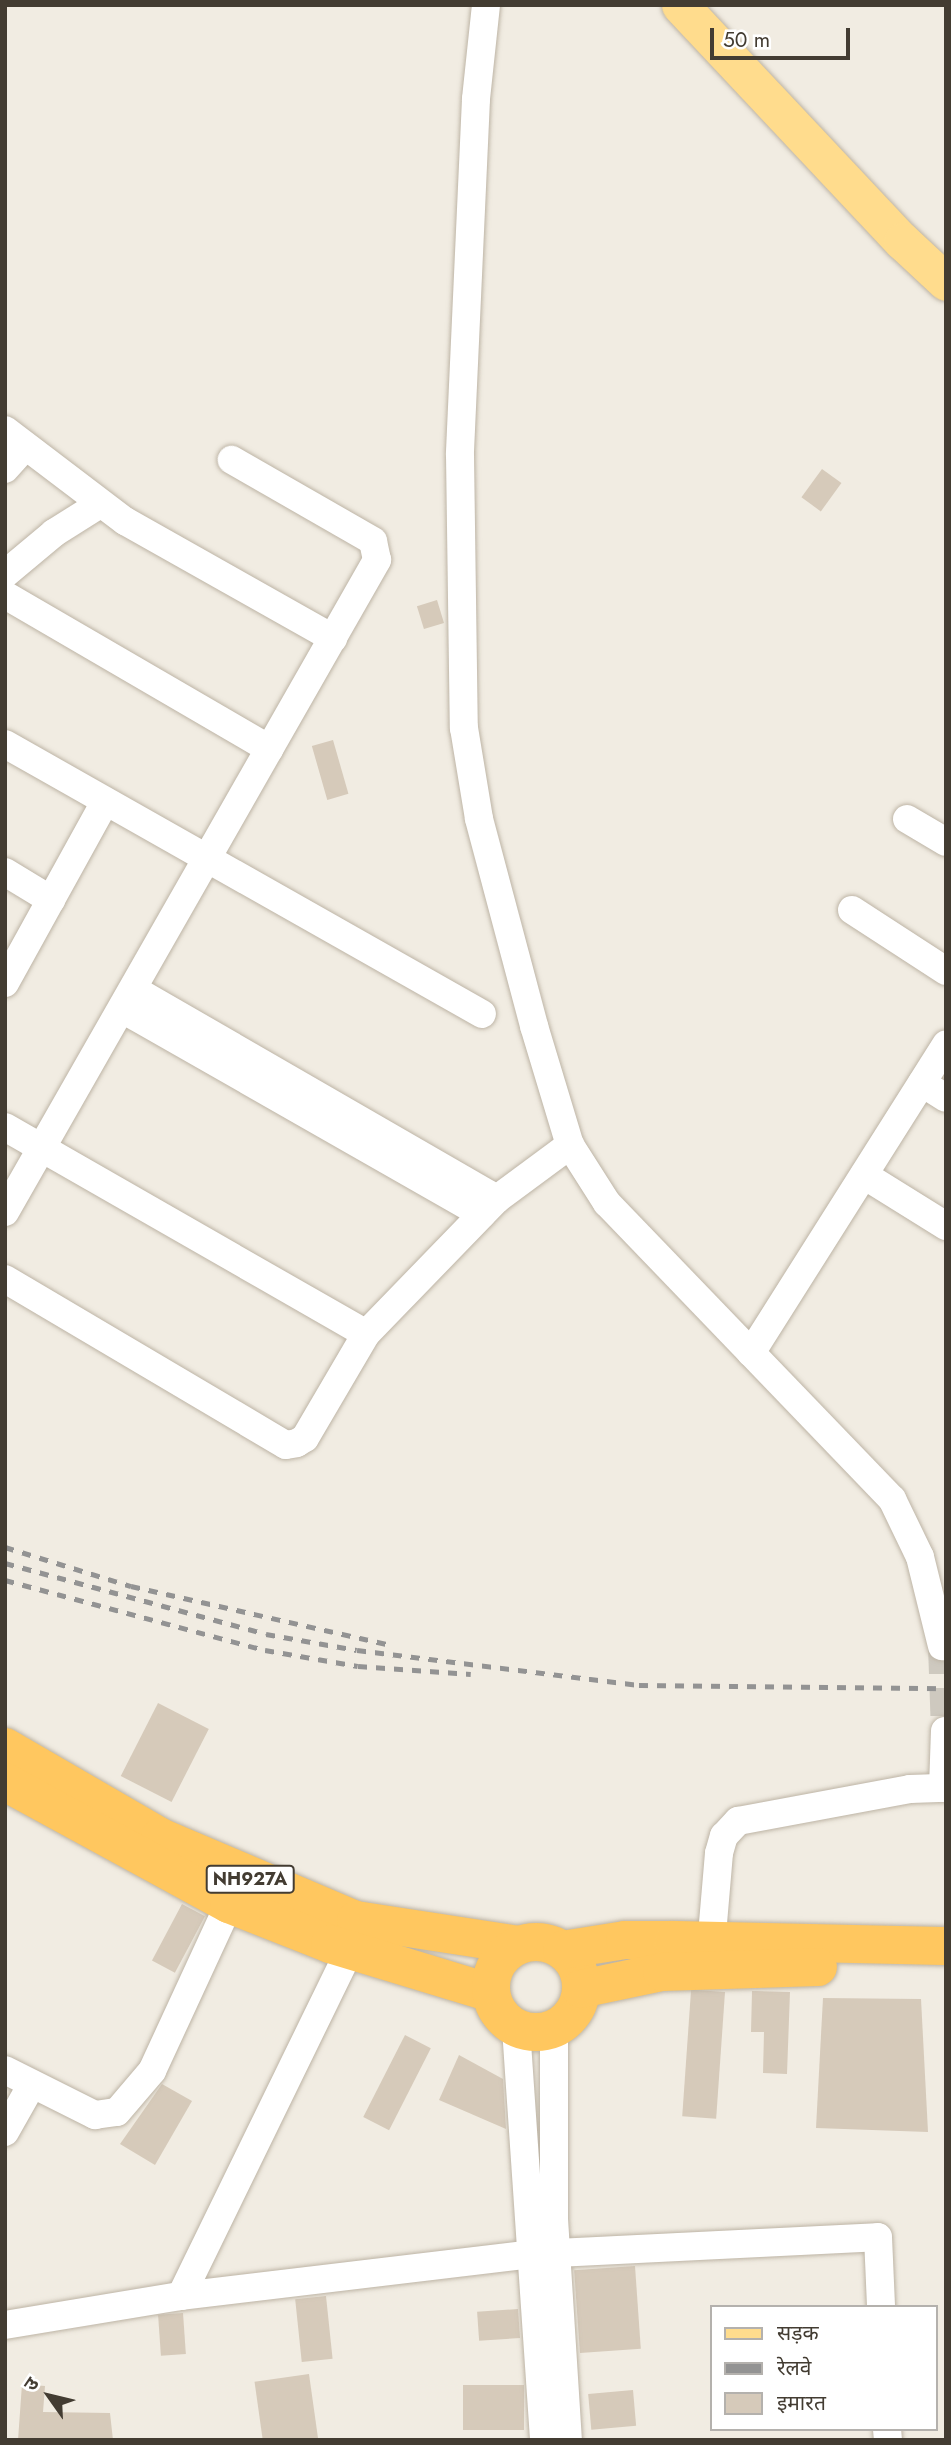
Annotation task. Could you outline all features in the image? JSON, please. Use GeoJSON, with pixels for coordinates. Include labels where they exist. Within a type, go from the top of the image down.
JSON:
{"type":"FeatureCollection","features":[{"type":"Feature","properties":{"kind":"highway","name":"NH927A"},"geometry":{"type":"LineString","coordinates":[[5,1747],[160,1837],[344,1915],[519,1945],[549,1944],[562,1950],[625,1940],[710,1956],[946,1966]]}},
{"type":"Feature","properties":{"kind":"highway","name":"NH927A"},"geometry":{"type":"LineString","coordinates":[[5,1782],[229,1905],[350,1950],[491,1993]]}},
{"type":"Feature","properties":{"kind":"highway"},"geometry":{"type":"LineString","coordinates":[[519,1945],[497,1965],[491,1993],[496,2008],[516,2028],[530,2032],[554,2028],[570,2016],[581,1989],[573,1961],[562,1950]]}},
{"type":"Feature","properties":{"kind":"highway","name":"NH927A"},"geometry":{"type":"LineString","coordinates":[[581,1989],[662,1972],[710,1956],[946,1946]]}},
{"type":"Feature","properties":{"kind":"main road"},"geometry":{"type":"LineString","coordinates":[[683,8],[946,282]]}},
{"type":"Feature","properties":{"kind":"street"},"geometry":{"type":"LineString","coordinates":[[486,5],[476,99],[460,455],[464,728],[478,819],[570,1145],[607,1203],[892,1499],[920,1556],[942,1646]]}},
{"type":"Feature","properties":{"kind":"street"},"geometry":{"type":"LineString","coordinates":[[5,469],[15,439],[100,504],[333,638]]}},
{"type":"Feature","properties":{"kind":"street"},"geometry":{"type":"LineString","coordinates":[[5,1212],[130,1000],[377,560],[377,548],[365,536],[232,460]]}},
{"type":"Feature","properties":{"kind":"street"},"geometry":{"type":"LineString","coordinates":[[5,574],[54,533],[100,504]]}},
{"type":"Feature","properties":{"kind":"street"},"geometry":{"type":"LineString","coordinates":[[5,596],[270,749]]}},
{"type":"Feature","properties":{"kind":"street"},"geometry":{"type":"LineString","coordinates":[[5,744],[482,1014]]}},
{"type":"Feature","properties":{"kind":"street"},"geometry":{"type":"LineString","coordinates":[[5,984],[105,802]]}},
{"type":"Feature","properties":{"kind":"street"},"geometry":{"type":"LineString","coordinates":[[907,819],[946,842]]}},
{"type":"Feature","properties":{"kind":"street"},"geometry":{"type":"LineString","coordinates":[[5,872],[51,900]]}},
{"type":"Feature","properties":{"kind":"street"},"geometry":{"type":"LineString","coordinates":[[852,910],[946,971]]}},
{"type":"Feature","properties":{"kind":"street"},"geometry":{"type":"LineString","coordinates":[[130,1000],[489,1207]]}},
{"type":"Feature","properties":{"kind":"street"},"geometry":{"type":"LineString","coordinates":[[751,1353],[946,1045]]}},
{"type":"Feature","properties":{"kind":"street"},"geometry":{"type":"LineString","coordinates":[[922,1083],[946,1098]]}},
{"type":"Feature","properties":{"kind":"street"},"geometry":{"type":"LineString","coordinates":[[5,1127],[366,1334]]}},
{"type":"Feature","properties":{"kind":"street"},"geometry":{"type":"LineString","coordinates":[[5,1279],[286,1445],[305,1437],[366,1334],[489,1207],[570,1145]]}},
{"type":"Feature","properties":{"kind":"street"},"geometry":{"type":"LineString","coordinates":[[864,1175],[946,1226]]}},
{"type":"Feature","properties":{"kind":"street"},"geometry":{"type":"LineString","coordinates":[[710,1956],[719,1853],[724,1836],[738,1821],[910,1789],[944,1788],[944,1731]]}},
{"type":"Feature","properties":{"kind":"street"},"geometry":{"type":"LineString","coordinates":[[5,2070],[95,2115],[117,2112],[152,2070],[229,1905]]}},
{"type":"Feature","properties":{"kind":"street"},"geometry":{"type":"LineString","coordinates":[[181,2296],[350,1950]]}},
{"type":"Feature","properties":{"kind":"street"},"geometry":{"type":"LineString","coordinates":[[516,2028],[568,2440]]}},
{"type":"Feature","properties":{"kind":"street"},"geometry":{"type":"LineString","coordinates":[[544,2440],[545,2254],[554,2028]]}},
{"type":"Feature","properties":{"kind":"street"},"geometry":{"type":"LineString","coordinates":[[5,2132],[32,2084]]}},
{"type":"Feature","properties":{"kind":"street"},"geometry":{"type":"LineString","coordinates":[[5,2325],[181,2296],[545,2254],[878,2237],[881,2305]]}},
{"type":"Feature","properties":{"kind":"building"},"geometry":{"type":"Polygon","coordinates":[[[822,469],[841,483],[821,511],[801,497],[822,469]]]}},
{"type":"Feature","properties":{"kind":"building"},"geometry":{"type":"Polygon","coordinates":[[[437,600],[444,623],[424,629],[417,606],[437,600]]]}},
{"type":"Feature","properties":{"kind":"building"},"geometry":{"type":"Polygon","coordinates":[[[333,740],[348,794],[327,800],[312,746],[333,740]]]}},
{"type":"Feature","properties":{"kind":"building"},"geometry":{"type":"Polygon","coordinates":[[[158,1703],[209,1729],[172,1802],[121,1776],[158,1703]]]}},
{"type":"Feature","properties":{"kind":"building"},"geometry":{"type":"Polygon","coordinates":[[[182,1904],[205,1916],[175,1973],[152,1961],[182,1904]]]}},
{"type":"Feature","properties":{"kind":"building"},"geometry":{"type":"Polygon","coordinates":[[[691,1990],[725,1992],[716,2119],[682,2116],[691,1990]]]}},
{"type":"Feature","properties":{"kind":"building"},"geometry":{"type":"Polygon","coordinates":[[[752,1991],[790,1992],[787,2074],[763,2073],[764,2032],[751,2032],[752,1991]]]}},
{"type":"Feature","properties":{"kind":"building"},"geometry":{"type":"Polygon","coordinates":[[[823,1998],[921,1999],[928,2132],[816,2128],[823,1998]]]}},
{"type":"Feature","properties":{"kind":"building"},"geometry":{"type":"Polygon","coordinates":[[[405,2035],[431,2048],[389,2130],[363,2117],[405,2035]]]}},
{"type":"Feature","properties":{"kind":"building"},"geometry":{"type":"Polygon","coordinates":[[[459,2055],[503,2079],[506,2129],[439,2100],[459,2055]]]}},
{"type":"Feature","properties":{"kind":"building"},"geometry":{"type":"Polygon","coordinates":[[[162,2084],[192,2101],[155,2165],[120,2144],[162,2084]]]}},
{"type":"Feature","properties":{"kind":"building"},"geometry":{"type":"Polygon","coordinates":[[[635,2266],[641,2349],[580,2353],[574,2270],[635,2266]]]}},
{"type":"Feature","properties":{"kind":"building"},"geometry":{"type":"Polygon","coordinates":[[[326,2296],[333,2359],[302,2362],[295,2299],[326,2296]]]}},
{"type":"Feature","properties":{"kind":"building"},"geometry":{"type":"Polygon","coordinates":[[[518,2309],[520,2338],[479,2341],[477,2312],[518,2309]]]}},
{"type":"Feature","properties":{"kind":"building"},"geometry":{"type":"Polygon","coordinates":[[[183,2313],[186,2354],[161,2356],[158,2315],[183,2313]]]}},
{"type":"Feature","properties":{"kind":"building"},"geometry":{"type":"Polygon","coordinates":[[[309,2374],[318,2440],[263,2440],[255,2382],[309,2374]]]}},
{"type":"Feature","properties":{"kind":"building"},"geometry":{"type":"Polygon","coordinates":[[[22,2384],[45,2386],[43,2412],[110,2413],[113,2440],[18,2440],[22,2384]]]}},
{"type":"Feature","properties":{"kind":"building"},"geometry":{"type":"Polygon","coordinates":[[[463,2385],[524,2385],[524,2430],[463,2430],[463,2385]]]}},
{"type":"Feature","properties":{"kind":"building"},"geometry":{"type":"Polygon","coordinates":[[[633,2390],[636,2426],[591,2430],[588,2394],[633,2390]]]}},
{"type":"Feature","properties":{"kind":"tunnel"},"geometry":{"type":"LineString","coordinates":[[942,1646],[945,1731]]}},
{"type":"Feature","properties":{"kind":"railway"},"geometry":{"type":"LineString","coordinates":[[5,1547],[131,1586],[387,1644]]}},
{"type":"Feature","properties":{"kind":"railway"},"geometry":{"type":"LineString","coordinates":[[5,1563],[266,1634],[357,1650],[639,1685],[946,1688]]}},
{"type":"Feature","properties":{"kind":"railway"},"geometry":{"type":"LineString","coordinates":[[5,1580],[265,1650],[358,1666],[471,1674]]}}]}
